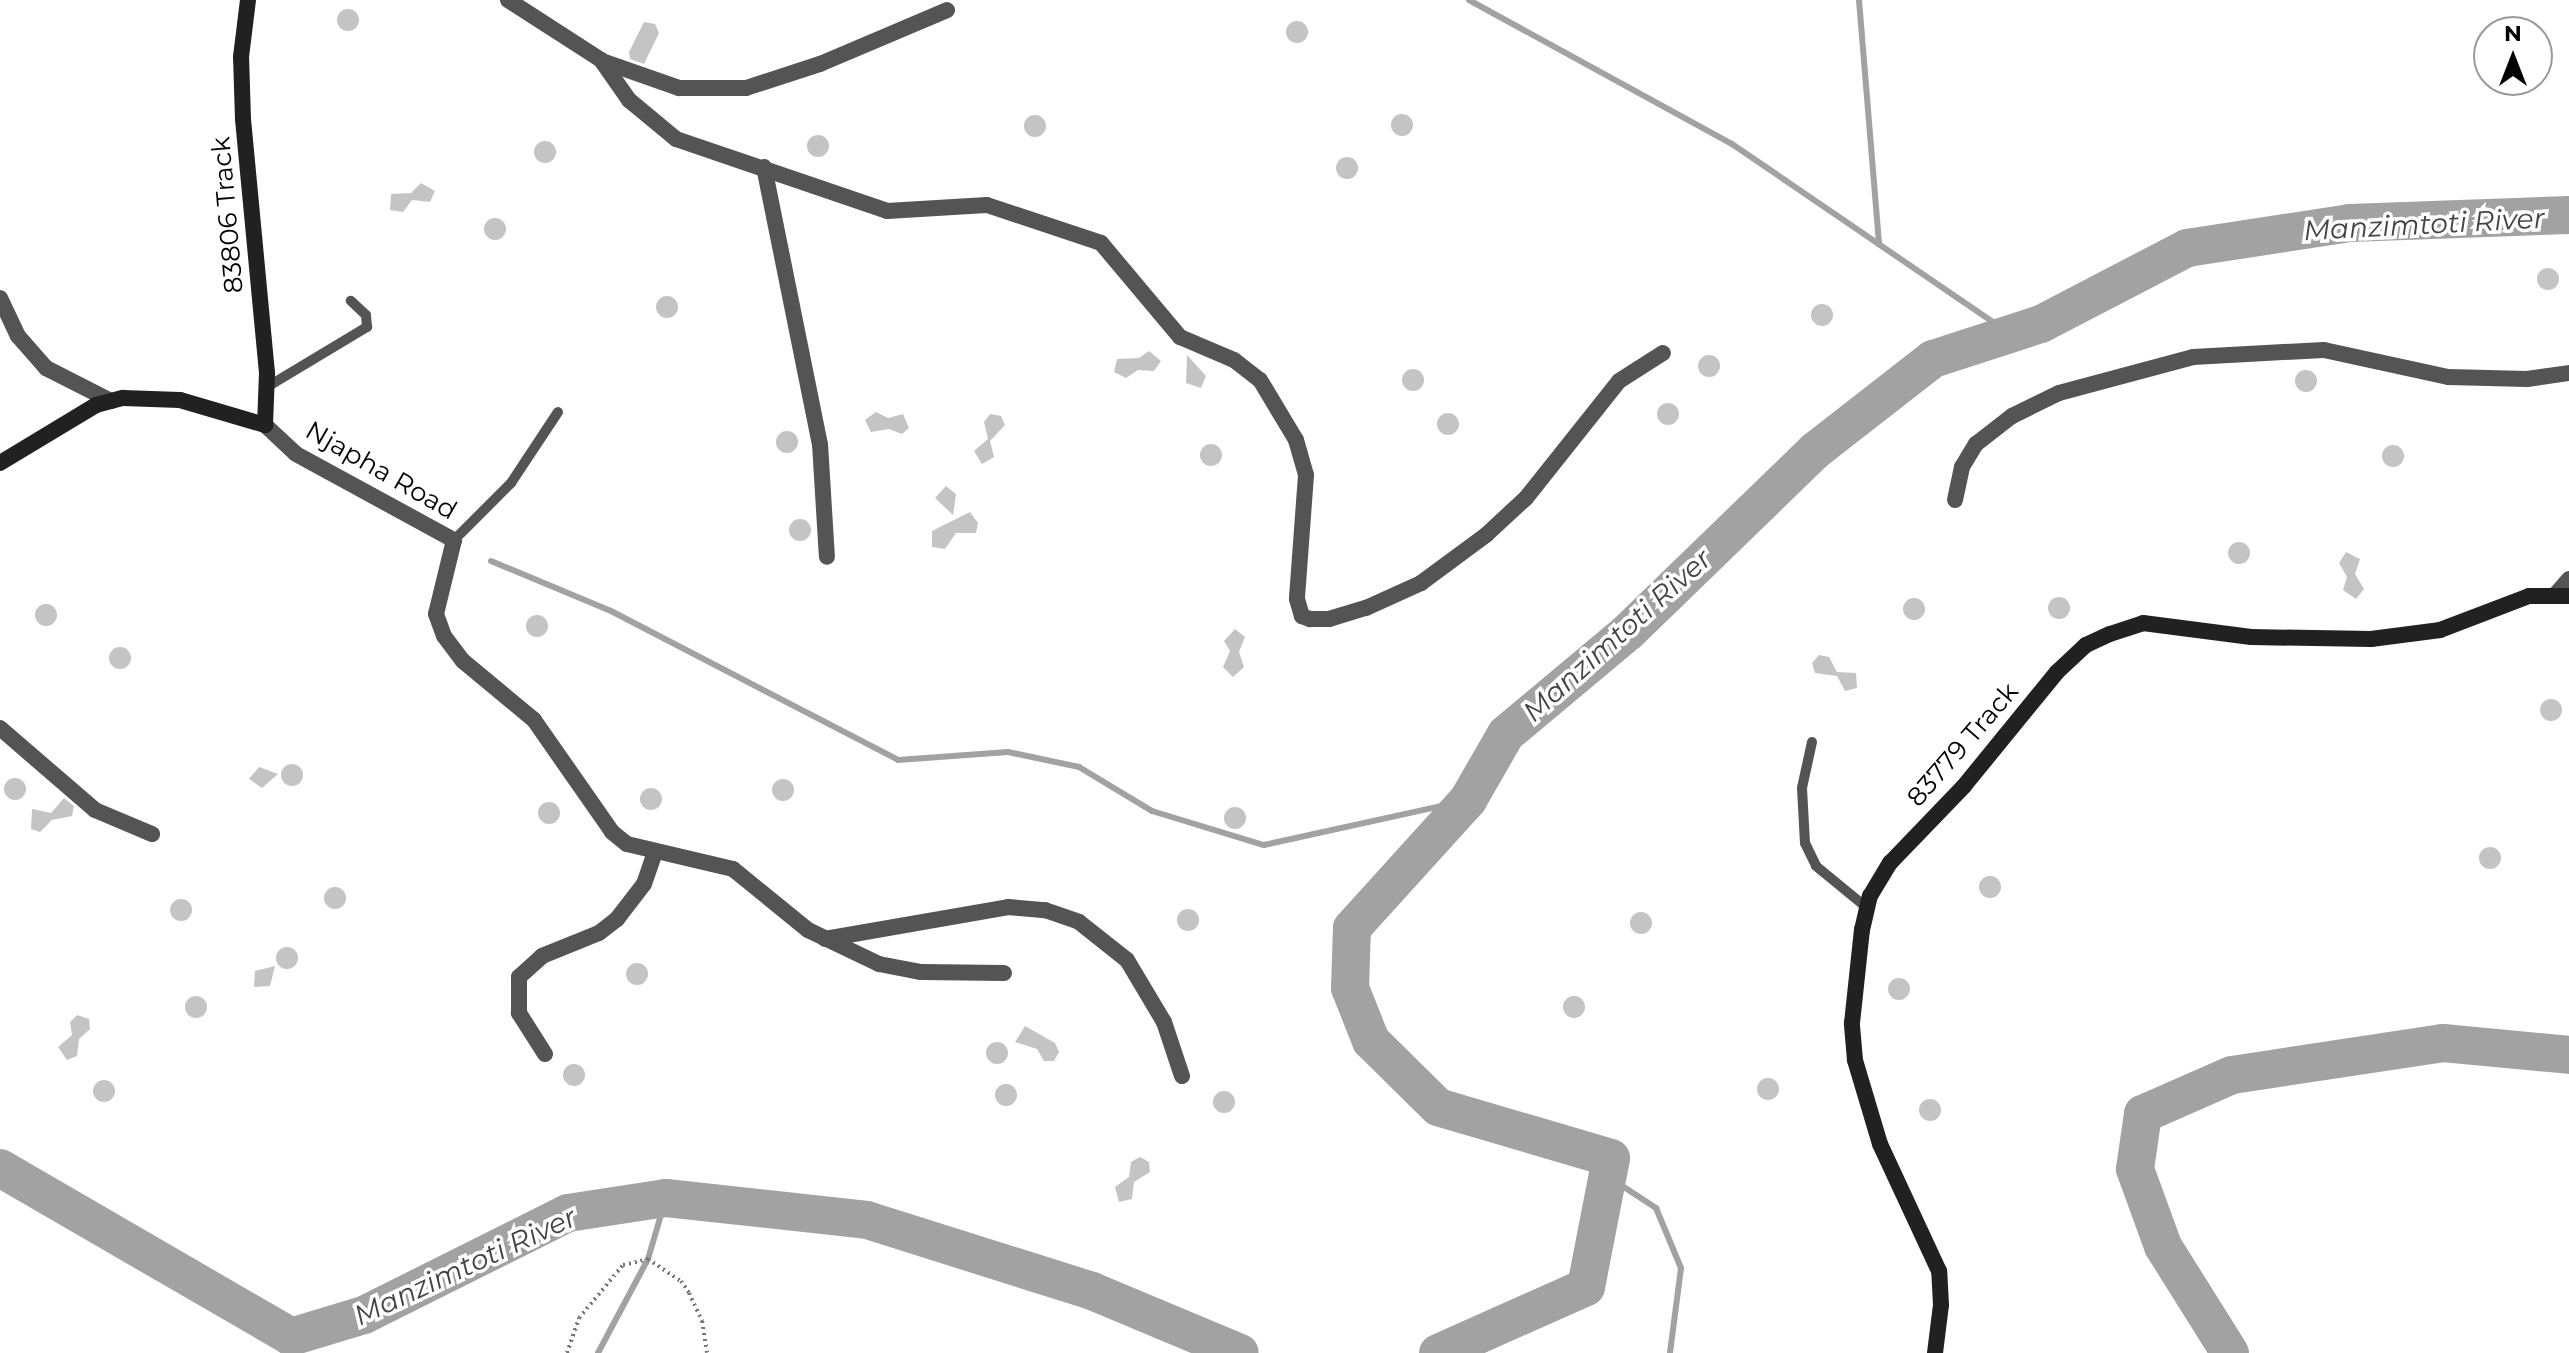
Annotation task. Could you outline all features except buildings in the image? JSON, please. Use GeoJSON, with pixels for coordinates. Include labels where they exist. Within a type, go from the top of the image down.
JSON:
{"type":"FeatureCollection","features":[{"type":"Feature","properties":{"kind":"street","name":"83806 Track"},"geometry":{"type":"LineString","coordinates":[[248,0],[241,57],[243,119],[267,387],[265,425]]}},
{"type":"Feature","properties":{"kind":"street"},"geometry":{"type":"LineString","coordinates":[[508,0],[601,60],[679,88],[746,88],[820,64],[947,10]]}},
{"type":"Feature","properties":{"kind":"street"},"geometry":{"type":"LineString","coordinates":[[601,60],[655,126],[676,139],[887,211],[987,205],[1101,243],[1180,337],[1234,360],[1260,380],[1296,440],[1306,475],[1297,599],[1302,616],[1310,619],[1354,612],[1421,583],[1486,535],[1526,498],[1619,381],[1663,353]]}},
{"type":"Feature","properties":{"kind":"street"},"geometry":{"type":"LineString","coordinates":[[764,167],[820,444],[827,557]]}},
{"type":"Feature","properties":{"kind":"street"},"geometry":{"type":"LineString","coordinates":[[0,298],[18,336],[46,368],[111,401]]}},
{"type":"Feature","properties":{"kind":"street"},"geometry":{"type":"LineString","coordinates":[[1955,500],[1962,467],[1976,444],[2012,416],[2059,393],[2193,357],[2324,350],[2448,377],[2527,379],[2569,373]]}},
{"type":"Feature","properties":{"kind":"street","name":"Njapha Road"},"geometry":{"type":"LineString","coordinates":[[0,463],[111,401],[145,397],[180,400],[265,425],[296,454],[454,540],[437,605],[444,636],[463,661],[534,720],[612,832],[654,855],[709,863],[749,877],[786,917],[825,939],[899,970],[1004,973]]}},
{"type":"Feature","properties":{"kind":"street"},"geometry":{"type":"LineString","coordinates":[[2563,595],[2569,579]]}},
{"type":"Feature","properties":{"kind":"street","name":"83779 Track"},"geometry":{"type":"LineString","coordinates":[[1935,1353],[1941,1305],[1939,1271],[1880,1144],[1855,1060],[1852,1023],[1866,907],[1890,863],[1964,786],[2057,672],[2086,645],[2110,634],[2143,623],[2251,637],[2371,639],[2440,630],[2529,596],[2563,595]]}},
{"type":"Feature","properties":{"kind":"street"},"geometry":{"type":"LineString","coordinates":[[0,728],[95,810],[152,834]]}},
{"type":"Feature","properties":{"kind":"street"},"geometry":{"type":"LineString","coordinates":[[545,1054],[519,1013],[519,977],[542,956],[588,939],[617,919],[644,884],[654,855]]}},
{"type":"Feature","properties":{"kind":"street"},"geometry":{"type":"LineString","coordinates":[[825,939],[1008,907],[1045,910],[1079,922],[1127,960],[1164,1022],[1182,1076]]}},
{"type":"Feature","properties":{"kind":"lane"},"geometry":{"type":"LineString","coordinates":[[267,387],[367,327],[366,315],[351,301]]}},
{"type":"Feature","properties":{"kind":"lane"},"geometry":{"type":"LineString","coordinates":[[454,540],[511,483],[558,412]]}},
{"type":"Feature","properties":{"kind":"lane"},"geometry":{"type":"LineString","coordinates":[[1812,742],[1802,788],[1805,843],[1816,866],[1866,907]]}},
{"type":"Feature","properties":{"kind":"path"},"geometry":{"type":"LineString","coordinates":[[567,1353],[579,1318],[623,1265],[648,1259],[681,1281],[689,1293],[702,1321],[707,1353]]}},
{"type":"Feature","properties":{"kind":"waterway"},"geometry":{"type":"LineString","coordinates":[[1469,0],[1732,144],[2011,334]]}},
{"type":"Feature","properties":{"kind":"waterway"},"geometry":{"type":"LineString","coordinates":[[1859,0],[1879,244]]}},
{"type":"Feature","properties":{"kind":"waterway","name":"Manzimtoti River"},"geometry":{"type":"LineString","coordinates":[[1438,1353],[1586,1287],[1611,1158],[1438,1107],[1371,1041],[1350,988],[1352,928],[1468,800],[1506,734],[1628,632],[1816,450],[1933,359],[2041,324],[2187,248],[2350,223],[2569,215]]}},
{"type":"Feature","properties":{"kind":"waterway"},"geometry":{"type":"LineString","coordinates":[[491,561],[611,611],[898,760],[1008,752],[1079,767],[1152,811],[1264,845],[1468,800]]}},
{"type":"Feature","properties":{"kind":"waterway","name":"Manzimtoti River"},"geometry":{"type":"LineString","coordinates":[[2230,1353],[2163,1246],[2135,1169],[2143,1114],[2232,1075],[2443,1043],[2569,1055]]}},
{"type":"Feature","properties":{"kind":"waterway","name":"Manzimtoti River"},"geometry":{"type":"LineString","coordinates":[[0,1168],[291,1337],[364,1315],[568,1213],[666,1198],[867,1220],[1092,1291],[1240,1353]]}},
{"type":"Feature","properties":{"kind":"waterway"},"geometry":{"type":"LineString","coordinates":[[1607,1176],[1656,1208],[1681,1268],[1670,1353]]}},
{"type":"Feature","properties":{"kind":"waterway"},"geometry":{"type":"LineString","coordinates":[[598,1353],[648,1259],[666,1198]]}}]}
